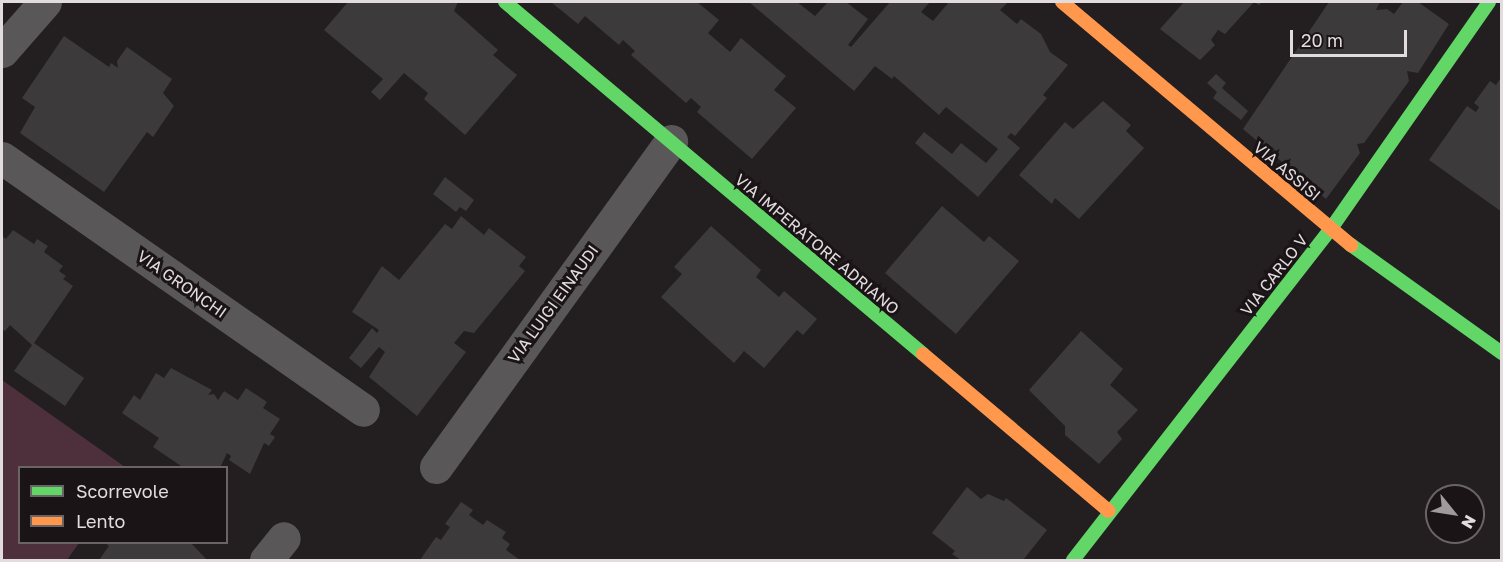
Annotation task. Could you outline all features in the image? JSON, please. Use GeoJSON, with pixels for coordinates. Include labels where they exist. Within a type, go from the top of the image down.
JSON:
{"type":"FeatureCollection","features":[{"type":"Feature","properties":{"kind":"street"},"geometry":{"type":"LineString","coordinates":[[2,51],[45,2]]}},
{"type":"Feature","properties":{"kind":"street","name":"VIA IMPERATORE ADRIANO"},"geometry":{"type":"LineString","coordinates":[[505,2],[1109,511]]}},
{"type":"Feature","properties":{"kind":"street","name":"VIA ASSISI"},"geometry":{"type":"LineString","coordinates":[[1062,2],[1330,230],[1502,353]]}},
{"type":"Feature","properties":{"kind":"street","name":"VIA CARLO V"},"geometry":{"type":"LineString","coordinates":[[1074,561],[1109,511],[1330,230],[1489,2]]}},
{"type":"Feature","properties":{"kind":"street","name":"VIA LUIGI EINAUDI"},"geometry":{"type":"LineString","coordinates":[[436,468],[671,141]]}},
{"type":"Feature","properties":{"kind":"street","name":"VIA GRONCHI"},"geometry":{"type":"LineString","coordinates":[[2,158],[363,410]]}},
{"type":"Feature","properties":{"kind":"shaded area"},"geometry":{"type":"Polygon","coordinates":[[[2,380],[124,466],[18,466],[18,544],[78,544],[67,560],[2,560],[2,380]]]}},
{"type":"Feature","properties":{"kind":"building"},"geometry":{"type":"Polygon","coordinates":[[[348,2],[458,2],[454,11],[498,50],[493,55],[517,75],[465,135],[424,99],[428,93],[404,73],[380,100],[371,92],[383,79],[324,30],[348,2]]]}},
{"type":"Feature","properties":{"kind":"building"},"geometry":{"type":"Polygon","coordinates":[[[551,2],[697,2],[719,20],[708,33],[730,52],[741,38],[786,76],[774,90],[796,108],[752,159],[697,112],[701,107],[691,98],[686,103],[631,55],[635,51],[623,40],[619,45],[585,16],[578,24],[551,2]]]}},
{"type":"Feature","properties":{"kind":"building"},"geometry":{"type":"Polygon","coordinates":[[[749,2],[797,2],[815,16],[828,2],[846,2],[868,19],[848,45],[851,47],[890,2],[930,2],[921,12],[933,21],[949,2],[1008,2],[1000,10],[1017,24],[1021,19],[1041,34],[1050,52],[1068,65],[1043,95],[1047,98],[1015,136],[1011,133],[1007,137],[1020,148],[978,197],[915,143],[924,132],[952,154],[961,143],[986,163],[998,149],[946,107],[939,115],[894,76],[892,79],[875,66],[854,91],[749,2]]]}},
{"type":"Feature","properties":{"kind":"building"},"geometry":{"type":"Polygon","coordinates":[[[1184,2],[1254,2],[1225,34],[1218,30],[1211,40],[1215,45],[1200,60],[1160,29],[1184,2]]]}},
{"type":"Feature","properties":{"kind":"building"},"geometry":{"type":"Polygon","coordinates":[[[1329,2],[1380,2],[1376,10],[1387,9],[1394,14],[1403,2],[1418,2],[1449,24],[1418,73],[1407,71],[1409,81],[1364,143],[1357,144],[1360,153],[1326,199],[1243,129],[1329,2]]]}},
{"type":"Feature","properties":{"kind":"building"},"geometry":{"type":"Polygon","coordinates":[[[64,36],[109,67],[111,63],[118,68],[117,61],[127,47],[172,79],[163,93],[174,106],[153,137],[147,132],[104,192],[20,133],[35,107],[22,98],[64,36]]]}},
{"type":"Feature","properties":{"kind":"building"},"geometry":{"type":"Polygon","coordinates":[[[1216,74],[1226,83],[1222,88],[1248,111],[1241,120],[1213,98],[1217,92],[1207,83],[1216,74]]]}},
{"type":"Feature","properties":{"kind":"building"},"geometry":{"type":"Polygon","coordinates":[[[1502,76],[1502,212],[1429,160],[1467,106],[1476,112],[1479,107],[1474,103],[1490,81],[1496,85],[1502,76]]]}},
{"type":"Feature","properties":{"kind":"building"},"geometry":{"type":"Polygon","coordinates":[[[1103,101],[1131,125],[1126,131],[1144,148],[1079,219],[1055,198],[1052,204],[1019,175],[1065,122],[1073,129],[1103,101]]]}},
{"type":"Feature","properties":{"kind":"building"},"geometry":{"type":"Polygon","coordinates":[[[445,177],[474,200],[466,211],[460,207],[456,212],[433,194],[445,177]]]}},
{"type":"Feature","properties":{"kind":"building"},"geometry":{"type":"Polygon","coordinates":[[[942,206],[984,242],[989,236],[1019,261],[956,334],[885,273],[942,206]]]}},
{"type":"Feature","properties":{"kind":"building"},"geometry":{"type":"Polygon","coordinates":[[[461,216],[484,235],[489,228],[526,257],[519,266],[525,271],[474,333],[464,331],[454,343],[466,352],[417,416],[369,377],[385,352],[379,347],[361,368],[349,358],[372,328],[377,333],[379,330],[352,312],[382,266],[399,280],[445,224],[452,229],[461,216]]]}},
{"type":"Feature","properties":{"kind":"building"},"geometry":{"type":"Polygon","coordinates":[[[711,226],[761,270],[756,277],[779,297],[784,291],[817,319],[803,335],[797,330],[764,368],[744,351],[734,363],[661,297],[682,274],[674,267],[711,226]]]}},
{"type":"Feature","properties":{"kind":"building"},"geometry":{"type":"Polygon","coordinates":[[[13,230],[34,244],[37,239],[48,246],[44,252],[63,266],[59,271],[66,276],[63,279],[73,286],[34,343],[84,378],[65,406],[14,371],[32,345],[10,325],[5,331],[2,329],[2,236],[6,239],[13,230]]]}},
{"type":"Feature","properties":{"kind":"building"},"geometry":{"type":"Polygon","coordinates":[[[1081,331],[1123,369],[1110,385],[1138,410],[1117,432],[1122,439],[1099,464],[1065,435],[1065,426],[1029,390],[1081,331]]]}},
{"type":"Feature","properties":{"kind":"building"},"geometry":{"type":"Polygon","coordinates":[[[171,368],[212,390],[208,395],[214,394],[218,400],[224,391],[238,400],[246,388],[267,402],[263,408],[280,419],[270,434],[275,437],[269,446],[264,443],[250,474],[229,460],[231,456],[227,453],[221,466],[181,466],[153,447],[159,438],[122,413],[134,395],[140,400],[156,373],[164,378],[171,368]]]}},
{"type":"Feature","properties":{"kind":"building"},"geometry":{"type":"Polygon","coordinates":[[[967,487],[981,499],[988,494],[1004,501],[1006,498],[1047,530],[1023,560],[961,560],[952,554],[955,551],[932,533],[967,487]]]}},
{"type":"Feature","properties":{"kind":"building"},"geometry":{"type":"Polygon","coordinates":[[[461,502],[473,510],[469,515],[483,525],[487,520],[506,532],[502,538],[510,544],[506,550],[520,560],[420,560],[436,537],[441,540],[450,527],[445,524],[461,502]]]}},
{"type":"Feature","properties":{"kind":"building"},"geometry":{"type":"Polygon","coordinates":[[[106,544],[192,544],[207,560],[99,560],[109,546],[106,544]]]}},
{"type":"Feature","properties":{"kind":"traffic: fast"},"geometry":{"type":"LineString","coordinates":[[505,2],[923,354]]}},
{"type":"Feature","properties":{"kind":"traffic: fast"},"geometry":{"type":"LineString","coordinates":[[1073,560],[1330,230],[1489,2]]}},
{"type":"Feature","properties":{"kind":"traffic: fast"},"geometry":{"type":"LineString","coordinates":[[1351,245],[1502,353]]}},
{"type":"Feature","properties":{"kind":"traffic: slow"},"geometry":{"type":"LineString","coordinates":[[1062,2],[1351,245]]}},
{"type":"Feature","properties":{"kind":"traffic: slow"},"geometry":{"type":"LineString","coordinates":[[923,354],[1109,511]]}}]}
